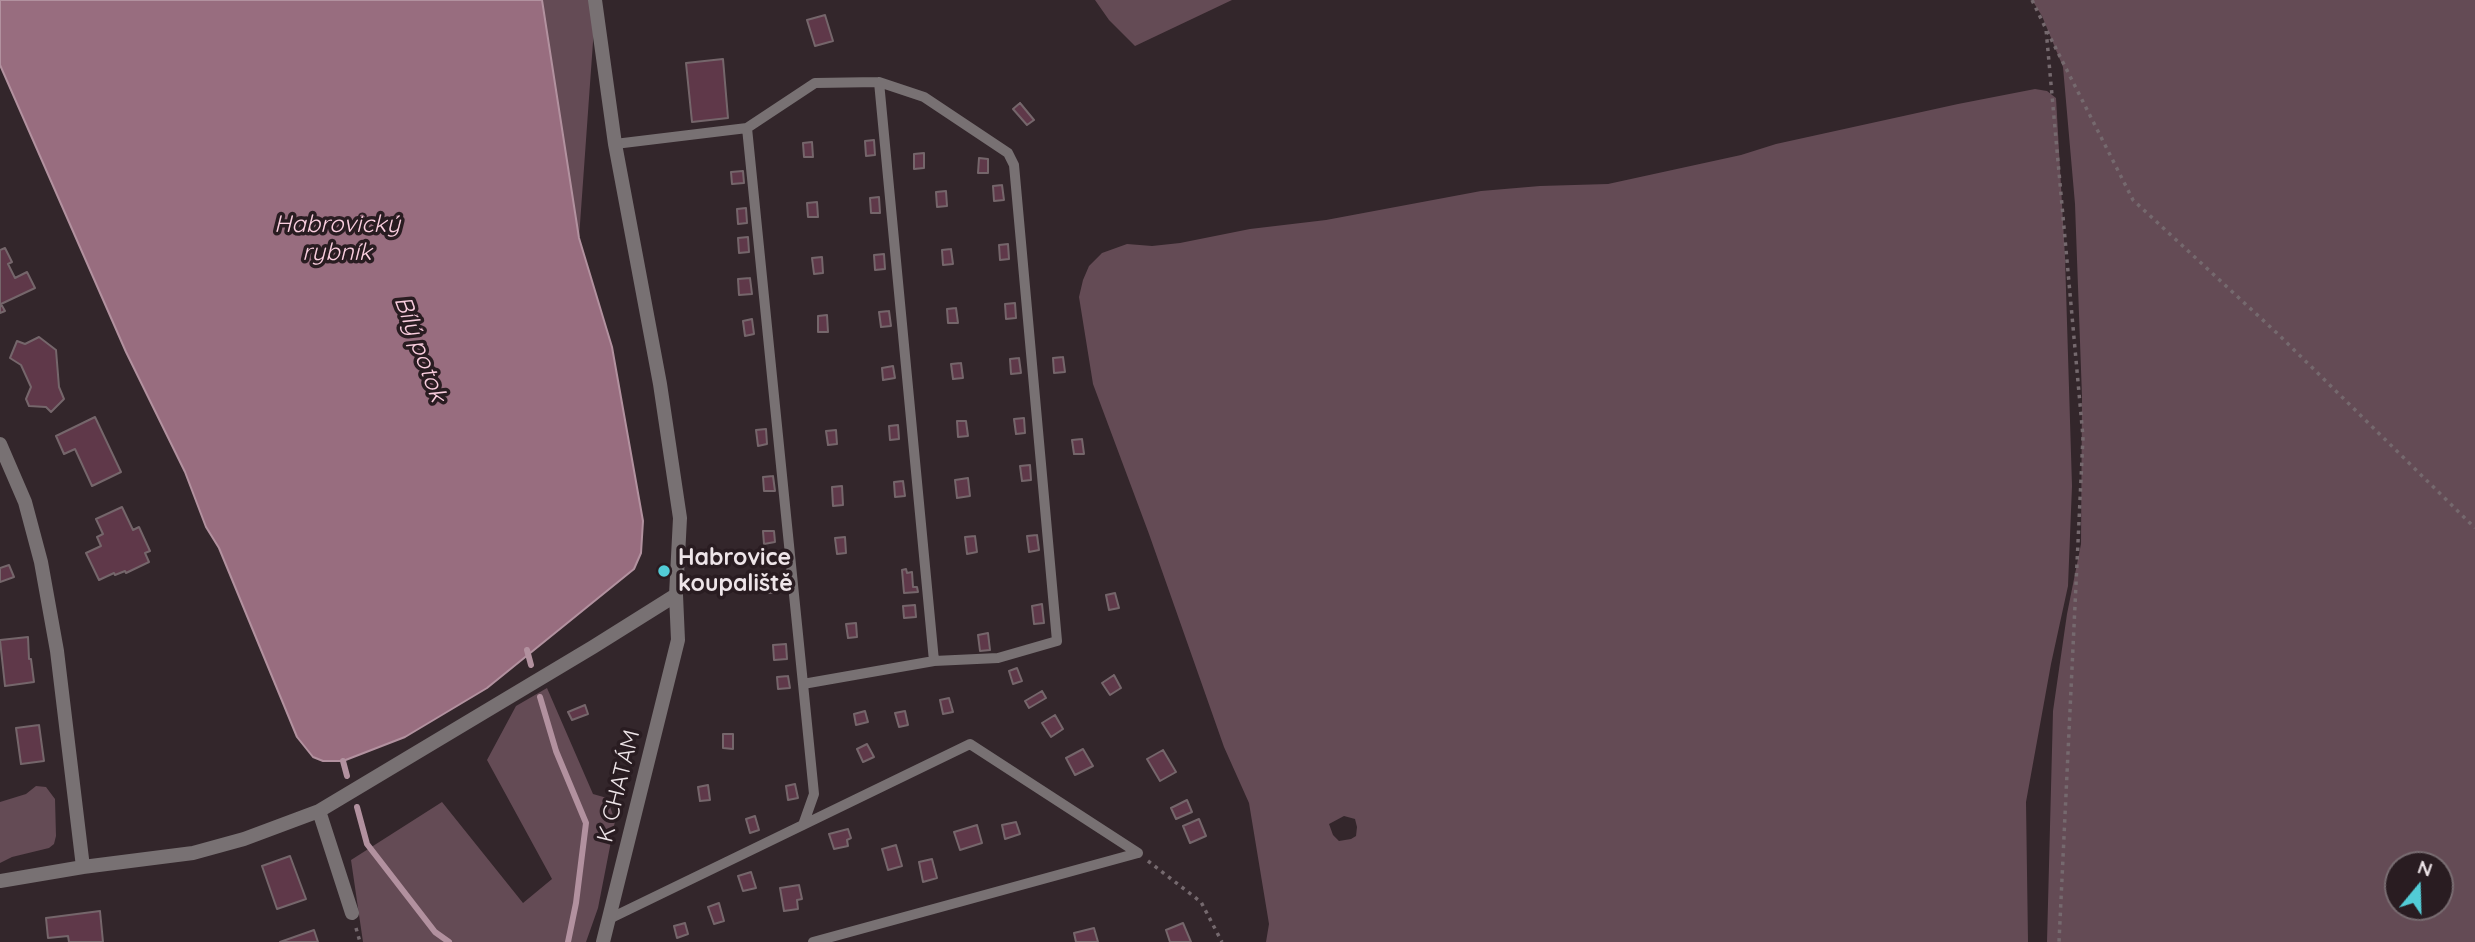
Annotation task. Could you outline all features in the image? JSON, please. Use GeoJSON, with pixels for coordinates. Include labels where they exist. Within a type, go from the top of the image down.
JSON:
{"type":"FeatureCollection","features":[{"type":"Feature","properties":{"kind":"street","name":"K CHATÁM"},"geometry":{"type":"LineString","coordinates":[[595,0],[615,144],[660,384],[680,518],[678,640],[603,942]]}},
{"type":"Feature","properties":{"kind":"street"},"geometry":{"type":"LineString","coordinates":[[0,444],[25,502],[41,562],[57,651],[83,867]]}},
{"type":"Feature","properties":{"kind":"street"},"geometry":{"type":"LineString","coordinates":[[0,881],[193,853],[244,839],[319,811],[677,595]]}},
{"type":"Feature","properties":{"kind":"street"},"geometry":{"type":"LineString","coordinates":[[319,811],[352,913]]}},
{"type":"Feature","properties":{"kind":"lane"},"geometry":{"type":"LineString","coordinates":[[615,144],[747,128],[815,83],[879,82],[925,97],[1008,153],[1014,165],[1057,641],[998,658],[934,661],[803,684]]}},
{"type":"Feature","properties":{"kind":"lane"},"geometry":{"type":"LineString","coordinates":[[879,82],[934,661]]}},
{"type":"Feature","properties":{"kind":"lane"},"geometry":{"type":"LineString","coordinates":[[747,128],[814,794],[803,825]]}},
{"type":"Feature","properties":{"kind":"lane"},"geometry":{"type":"LineString","coordinates":[[611,918],[970,744],[1138,853]]}},
{"type":"Feature","properties":{"kind":"lane"},"geometry":{"type":"LineString","coordinates":[[813,942],[1138,853]]}},
{"type":"Feature","properties":{"kind":"path"},"geometry":{"type":"LineString","coordinates":[[2032,0],[2133,200],[2279,335],[2475,528]]}},
{"type":"Feature","properties":{"kind":"path"},"geometry":{"type":"LineString","coordinates":[[2046,29],[2083,437],[2059,942]]}},
{"type":"Feature","properties":{"kind":"path"},"geometry":{"type":"LineString","coordinates":[[1138,853],[1201,902],[1222,942]]}},
{"type":"Feature","properties":{"kind":"shaded area"},"geometry":{"type":"Polygon","coordinates":[[[542,0],[596,0],[579,238],[542,8],[542,0]]]}},
{"type":"Feature","properties":{"kind":"shaded area"},"geometry":{"type":"Polygon","coordinates":[[[1095,0],[1232,0],[1135,46],[1109,20],[1095,0]]]}},
{"type":"Feature","properties":{"kind":"shaded area"},"geometry":{"type":"Polygon","coordinates":[[[2032,0],[2475,0],[2475,942],[2047,942],[2053,711],[2067,614],[2081,544],[2082,397],[2075,204],[2063,67],[2042,16],[2032,0]]]}},
{"type":"Feature","properties":{"kind":"shaded area"},"geometry":{"type":"Polygon","coordinates":[[[2035,89],[2047,91],[2056,98],[2065,257],[2072,486],[2068,586],[2026,802],[2028,942],[1266,942],[1269,924],[1249,803],[1224,747],[1093,384],[1079,297],[1089,266],[1102,253],[1127,244],[1152,246],[1180,243],[1250,229],[1326,220],[1481,191],[1608,184],[2035,89]],[[1344,816],[1329,824],[1333,835],[1339,841],[1356,836],[1355,819],[1344,816]]]}},
{"type":"Feature","properties":{"kind":"shaded area"},"geometry":{"type":"Polygon","coordinates":[[[547,688],[593,794],[607,798],[615,821],[598,908],[586,942],[363,942],[351,860],[442,802],[523,903],[552,879],[487,760],[516,706],[547,688]]]}},
{"type":"Feature","properties":{"kind":"shaded area"},"geometry":{"type":"Polygon","coordinates":[[[36,786],[46,787],[55,799],[54,844],[49,848],[12,857],[0,863],[0,802],[26,794],[36,786]]]}},
{"type":"Feature","properties":{"kind":"water","name":"Habrovický rybník"},"geometry":{"type":"Polygon","coordinates":[[[0,0],[542,0],[579,238],[612,347],[643,521],[641,553],[634,569],[487,688],[405,737],[343,761],[323,761],[313,757],[297,737],[219,548],[206,527],[185,472],[126,352],[0,65],[0,0]]]}},
{"type":"Feature","properties":{"kind":"building"},"geometry":{"type":"Polygon","coordinates":[[[825,15],[833,41],[815,46],[807,20],[825,15]]]}},
{"type":"Feature","properties":{"kind":"building"},"geometry":{"type":"Polygon","coordinates":[[[723,59],[728,118],[692,122],[686,63],[723,59]]]}},
{"type":"Feature","properties":{"kind":"building"},"geometry":{"type":"Polygon","coordinates":[[[1020,103],[1034,120],[1027,125],[1013,109],[1020,103]]]}},
{"type":"Feature","properties":{"kind":"building"},"geometry":{"type":"Polygon","coordinates":[[[874,140],[875,155],[866,156],[865,141],[874,140]]]}},
{"type":"Feature","properties":{"kind":"building"},"geometry":{"type":"Polygon","coordinates":[[[812,142],[813,157],[804,157],[803,143],[812,142]]]}},
{"type":"Feature","properties":{"kind":"building"},"geometry":{"type":"Polygon","coordinates":[[[924,153],[924,168],[914,169],[914,154],[924,153]]]}},
{"type":"Feature","properties":{"kind":"building"},"geometry":{"type":"Polygon","coordinates":[[[979,158],[988,159],[988,173],[978,173],[979,158]]]}},
{"type":"Feature","properties":{"kind":"building"},"geometry":{"type":"Polygon","coordinates":[[[743,171],[744,183],[732,184],[731,172],[743,171]]]}},
{"type":"Feature","properties":{"kind":"building"},"geometry":{"type":"Polygon","coordinates":[[[1002,185],[1004,200],[994,201],[993,186],[1002,185]]]}},
{"type":"Feature","properties":{"kind":"building"},"geometry":{"type":"Polygon","coordinates":[[[946,191],[947,206],[937,207],[936,192],[946,191]]]}},
{"type":"Feature","properties":{"kind":"building"},"geometry":{"type":"Polygon","coordinates":[[[879,197],[880,213],[871,213],[870,198],[879,197]]]}},
{"type":"Feature","properties":{"kind":"building"},"geometry":{"type":"Polygon","coordinates":[[[817,202],[818,217],[808,217],[807,203],[817,202]]]}},
{"type":"Feature","properties":{"kind":"building"},"geometry":{"type":"Polygon","coordinates":[[[746,208],[747,223],[738,224],[737,209],[746,208]]]}},
{"type":"Feature","properties":{"kind":"building"},"geometry":{"type":"Polygon","coordinates":[[[748,237],[749,252],[739,253],[738,238],[748,237]]]}},
{"type":"Feature","properties":{"kind":"building"},"geometry":{"type":"Polygon","coordinates":[[[1008,244],[1009,259],[1000,260],[999,245],[1008,244]]]}},
{"type":"Feature","properties":{"kind":"building"},"geometry":{"type":"Polygon","coordinates":[[[5,248],[12,262],[8,264],[15,278],[27,272],[35,288],[1,304],[5,311],[0,313],[0,250],[5,248]]]}},
{"type":"Feature","properties":{"kind":"building"},"geometry":{"type":"Polygon","coordinates":[[[951,249],[953,264],[943,265],[942,250],[951,249]]]}},
{"type":"Feature","properties":{"kind":"building"},"geometry":{"type":"Polygon","coordinates":[[[884,254],[885,269],[875,270],[874,255],[884,254]]]}},
{"type":"Feature","properties":{"kind":"building"},"geometry":{"type":"Polygon","coordinates":[[[822,257],[823,273],[814,274],[812,258],[822,257]]]}},
{"type":"Feature","properties":{"kind":"building"},"geometry":{"type":"Polygon","coordinates":[[[750,278],[752,294],[739,295],[738,279],[750,278]]]}},
{"type":"Feature","properties":{"kind":"building"},"geometry":{"type":"Polygon","coordinates":[[[1015,303],[1016,318],[1006,319],[1005,304],[1015,303]]]}},
{"type":"Feature","properties":{"kind":"building"},"geometry":{"type":"Polygon","coordinates":[[[956,308],[958,323],[948,323],[947,309],[956,308]]]}},
{"type":"Feature","properties":{"kind":"building"},"geometry":{"type":"Polygon","coordinates":[[[889,311],[891,326],[881,327],[879,312],[889,311]]]}},
{"type":"Feature","properties":{"kind":"building"},"geometry":{"type":"Polygon","coordinates":[[[827,315],[828,332],[818,332],[818,316],[827,315]]]}},
{"type":"Feature","properties":{"kind":"building"},"geometry":{"type":"Polygon","coordinates":[[[752,319],[754,334],[745,336],[743,321],[752,319]]]}},
{"type":"Feature","properties":{"kind":"building"},"geometry":{"type":"Polygon","coordinates":[[[39,337],[56,350],[59,387],[64,399],[51,412],[46,407],[29,406],[26,399],[31,387],[21,365],[10,358],[17,341],[25,344],[39,337]]]}},
{"type":"Feature","properties":{"kind":"building"},"geometry":{"type":"Polygon","coordinates":[[[1063,357],[1065,372],[1054,373],[1053,358],[1063,357]]]}},
{"type":"Feature","properties":{"kind":"building"},"geometry":{"type":"Polygon","coordinates":[[[1019,358],[1021,373],[1011,374],[1010,359],[1019,358]]]}},
{"type":"Feature","properties":{"kind":"building"},"geometry":{"type":"Polygon","coordinates":[[[961,363],[963,378],[953,379],[951,364],[961,363]]]}},
{"type":"Feature","properties":{"kind":"building"},"geometry":{"type":"Polygon","coordinates":[[[893,366],[895,378],[883,380],[882,368],[893,366]]]}},
{"type":"Feature","properties":{"kind":"building"},"geometry":{"type":"Polygon","coordinates":[[[95,417],[121,472],[92,486],[75,449],[64,454],[56,436],[95,417]]]}},
{"type":"Feature","properties":{"kind":"building"},"geometry":{"type":"Polygon","coordinates":[[[1024,418],[1025,433],[1016,434],[1014,419],[1024,418]]]}},
{"type":"Feature","properties":{"kind":"building"},"geometry":{"type":"Polygon","coordinates":[[[957,421],[966,421],[968,436],[958,437],[957,421]]]}},
{"type":"Feature","properties":{"kind":"building"},"geometry":{"type":"Polygon","coordinates":[[[898,425],[899,439],[890,440],[889,426],[898,425]]]}},
{"type":"Feature","properties":{"kind":"building"},"geometry":{"type":"Polygon","coordinates":[[[766,429],[767,444],[758,446],[756,430],[766,429]]]}},
{"type":"Feature","properties":{"kind":"building"},"geometry":{"type":"Polygon","coordinates":[[[836,430],[837,444],[828,445],[826,431],[836,430]]]}},
{"type":"Feature","properties":{"kind":"building"},"geometry":{"type":"Polygon","coordinates":[[[1082,439],[1084,454],[1074,454],[1072,440],[1082,439]]]}},
{"type":"Feature","properties":{"kind":"building"},"geometry":{"type":"Polygon","coordinates":[[[1030,465],[1031,480],[1022,481],[1020,466],[1030,465]]]}},
{"type":"Feature","properties":{"kind":"building"},"geometry":{"type":"Polygon","coordinates":[[[773,476],[775,491],[764,491],[763,477],[773,476]]]}},
{"type":"Feature","properties":{"kind":"building"},"geometry":{"type":"Polygon","coordinates":[[[968,478],[970,496],[957,498],[955,480],[968,478]]]}},
{"type":"Feature","properties":{"kind":"building"},"geometry":{"type":"Polygon","coordinates":[[[903,481],[905,496],[895,497],[894,482],[903,481]]]}},
{"type":"Feature","properties":{"kind":"building"},"geometry":{"type":"Polygon","coordinates":[[[842,486],[843,505],[833,506],[832,487],[842,486]]]}},
{"type":"Feature","properties":{"kind":"building"},"geometry":{"type":"Polygon","coordinates":[[[122,507],[133,530],[139,527],[150,551],[145,553],[149,562],[126,573],[114,573],[99,580],[86,553],[101,546],[97,537],[103,534],[96,519],[122,507]]]}},
{"type":"Feature","properties":{"kind":"building"},"geometry":{"type":"Polygon","coordinates":[[[763,531],[774,531],[775,542],[764,544],[763,531]]]}},
{"type":"Feature","properties":{"kind":"building"},"geometry":{"type":"Polygon","coordinates":[[[1037,535],[1039,550],[1029,552],[1027,536],[1037,535]]]}},
{"type":"Feature","properties":{"kind":"building"},"geometry":{"type":"Polygon","coordinates":[[[975,536],[977,552],[967,554],[965,537],[975,536]]]}},
{"type":"Feature","properties":{"kind":"building"},"geometry":{"type":"Polygon","coordinates":[[[845,537],[846,553],[837,554],[835,538],[845,537]]]}},
{"type":"Feature","properties":{"kind":"building"},"geometry":{"type":"Polygon","coordinates":[[[9,565],[14,577],[0,582],[0,568],[9,565]]]}},
{"type":"Feature","properties":{"kind":"building"},"geometry":{"type":"Polygon","coordinates":[[[906,569],[907,573],[912,572],[913,587],[917,587],[918,592],[904,593],[902,570],[906,569]]]}},
{"type":"Feature","properties":{"kind":"building"},"geometry":{"type":"Polygon","coordinates":[[[778,577],[779,592],[769,593],[768,578],[778,577]]]}},
{"type":"Feature","properties":{"kind":"building"},"geometry":{"type":"Polygon","coordinates":[[[1115,593],[1119,608],[1109,610],[1106,595],[1115,593]]]}},
{"type":"Feature","properties":{"kind":"building"},"geometry":{"type":"Polygon","coordinates":[[[1042,604],[1044,623],[1034,624],[1032,606],[1042,604]]]}},
{"type":"Feature","properties":{"kind":"building"},"geometry":{"type":"Polygon","coordinates":[[[915,605],[916,617],[904,618],[903,606],[915,605]]]}},
{"type":"Feature","properties":{"kind":"building"},"geometry":{"type":"Polygon","coordinates":[[[856,623],[857,637],[848,638],[846,624],[856,623]]]}},
{"type":"Feature","properties":{"kind":"building"},"geometry":{"type":"Polygon","coordinates":[[[988,633],[990,650],[980,651],[978,635],[988,633]]]}},
{"type":"Feature","properties":{"kind":"building"},"geometry":{"type":"Polygon","coordinates":[[[28,637],[34,682],[5,686],[0,640],[28,637]]]}},
{"type":"Feature","properties":{"kind":"building"},"geometry":{"type":"Polygon","coordinates":[[[786,644],[787,659],[774,660],[773,645],[786,644]]]}},
{"type":"Feature","properties":{"kind":"building"},"geometry":{"type":"Polygon","coordinates":[[[1017,668],[1022,681],[1013,684],[1009,671],[1017,668]]]}},
{"type":"Feature","properties":{"kind":"building"},"geometry":{"type":"Polygon","coordinates":[[[1114,675],[1121,688],[1110,695],[1102,683],[1114,675]]]}},
{"type":"Feature","properties":{"kind":"building"},"geometry":{"type":"Polygon","coordinates":[[[788,676],[790,688],[778,689],[777,677],[788,676]]]}},
{"type":"Feature","properties":{"kind":"building"},"geometry":{"type":"Polygon","coordinates":[[[1042,691],[1046,698],[1029,708],[1025,701],[1042,691]]]}},
{"type":"Feature","properties":{"kind":"building"},"geometry":{"type":"Polygon","coordinates":[[[949,698],[953,712],[943,714],[940,700],[949,698]]]}},
{"type":"Feature","properties":{"kind":"building"},"geometry":{"type":"Polygon","coordinates":[[[585,705],[588,714],[572,720],[568,712],[585,705]]]}},
{"type":"Feature","properties":{"kind":"building"},"geometry":{"type":"Polygon","coordinates":[[[865,711],[868,722],[856,725],[854,714],[865,711]]]}},
{"type":"Feature","properties":{"kind":"building"},"geometry":{"type":"Polygon","coordinates":[[[905,711],[908,725],[899,727],[895,713],[905,711]]]}},
{"type":"Feature","properties":{"kind":"building"},"geometry":{"type":"Polygon","coordinates":[[[1055,715],[1063,729],[1051,737],[1042,723],[1055,715]]]}},
{"type":"Feature","properties":{"kind":"building"},"geometry":{"type":"Polygon","coordinates":[[[39,725],[44,761],[21,764],[16,728],[39,725]]]}},
{"type":"Feature","properties":{"kind":"building"},"geometry":{"type":"Polygon","coordinates":[[[723,734],[733,734],[733,749],[723,748],[723,734]]]}},
{"type":"Feature","properties":{"kind":"building"},"geometry":{"type":"Polygon","coordinates":[[[867,744],[874,757],[863,762],[857,749],[867,744]]]}},
{"type":"Feature","properties":{"kind":"building"},"geometry":{"type":"Polygon","coordinates":[[[1083,749],[1093,766],[1075,775],[1066,758],[1083,749]]]}},
{"type":"Feature","properties":{"kind":"building"},"geometry":{"type":"Polygon","coordinates":[[[1163,750],[1176,772],[1160,781],[1147,759],[1163,750]]]}},
{"type":"Feature","properties":{"kind":"building"},"geometry":{"type":"Polygon","coordinates":[[[795,784],[798,798],[788,800],[786,786],[795,784]]]}},
{"type":"Feature","properties":{"kind":"building"},"geometry":{"type":"Polygon","coordinates":[[[708,785],[710,800],[700,801],[698,787],[708,785]]]}},
{"type":"Feature","properties":{"kind":"building"},"geometry":{"type":"Polygon","coordinates":[[[1187,800],[1192,812],[1176,819],[1171,808],[1187,800]]]}},
{"type":"Feature","properties":{"kind":"building"},"geometry":{"type":"Polygon","coordinates":[[[755,816],[759,830],[750,833],[746,819],[755,816]]]}},
{"type":"Feature","properties":{"kind":"building"},"geometry":{"type":"Polygon","coordinates":[[[1199,819],[1206,836],[1190,843],[1183,826],[1199,819]]]}},
{"type":"Feature","properties":{"kind":"building"},"geometry":{"type":"Polygon","coordinates":[[[1016,822],[1020,834],[1005,839],[1002,825],[1016,822]]]}},
{"type":"Feature","properties":{"kind":"building"},"geometry":{"type":"Polygon","coordinates":[[[977,825],[982,843],[960,850],[954,832],[977,825]]]}},
{"type":"Feature","properties":{"kind":"building"},"geometry":{"type":"Polygon","coordinates":[[[848,829],[851,838],[847,840],[848,846],[834,849],[829,834],[848,829]]]}},
{"type":"Feature","properties":{"kind":"building"},"geometry":{"type":"Polygon","coordinates":[[[896,845],[902,866],[888,870],[882,849],[896,845]]]}},
{"type":"Feature","properties":{"kind":"building"},"geometry":{"type":"Polygon","coordinates":[[[290,856],[306,899],[277,909],[262,866],[290,856]]]}},
{"type":"Feature","properties":{"kind":"building"},"geometry":{"type":"Polygon","coordinates":[[[932,859],[937,878],[923,882],[919,862],[932,859]]]}},
{"type":"Feature","properties":{"kind":"building"},"geometry":{"type":"Polygon","coordinates":[[[751,872],[756,888],[743,891],[738,876],[751,872]]]}},
{"type":"Feature","properties":{"kind":"building"},"geometry":{"type":"Polygon","coordinates":[[[799,885],[802,899],[797,900],[798,909],[784,911],[780,888],[799,885]]]}},
{"type":"Feature","properties":{"kind":"building"},"geometry":{"type":"Polygon","coordinates":[[[719,903],[724,921],[714,924],[708,907],[719,903]]]}},
{"type":"Feature","properties":{"kind":"building"},"geometry":{"type":"Polygon","coordinates":[[[100,911],[103,942],[69,942],[68,936],[48,938],[46,918],[100,911]]]}},
{"type":"Feature","properties":{"kind":"building"},"geometry":{"type":"Polygon","coordinates":[[[685,923],[688,934],[677,938],[674,926],[685,923]]]}},
{"type":"Feature","properties":{"kind":"building"},"geometry":{"type":"Polygon","coordinates":[[[1183,923],[1191,942],[1170,942],[1166,930],[1183,923]]]}},
{"type":"Feature","properties":{"kind":"building"},"geometry":{"type":"Polygon","coordinates":[[[1094,928],[1098,942],[1076,942],[1074,933],[1094,928]]]}},
{"type":"Feature","properties":{"kind":"building"},"geometry":{"type":"Polygon","coordinates":[[[314,930],[318,942],[280,942],[314,930]]]}},
{"type":"Feature","properties":{"kind":"waterway","name":"Bílý potok"},"geometry":{"type":"LineString","coordinates":[[527,650],[531,665]]}},
{"type":"Feature","properties":{"kind":"waterway","name":"Bílý potok"},"geometry":{"type":"LineString","coordinates":[[540,697],[556,751],[586,823],[568,942]]}},
{"type":"Feature","properties":{"kind":"waterway"},"geometry":{"type":"LineString","coordinates":[[343,761],[347,776]]}},
{"type":"Feature","properties":{"kind":"waterway"},"geometry":{"type":"LineString","coordinates":[[357,807],[367,844],[435,932],[449,942]]}},
{"type":"Feature","properties":{"kind":"place","name":"Habrovice koupaliště"},"geometry":{"type":"Point","coordinates":[664,571]}}]}
